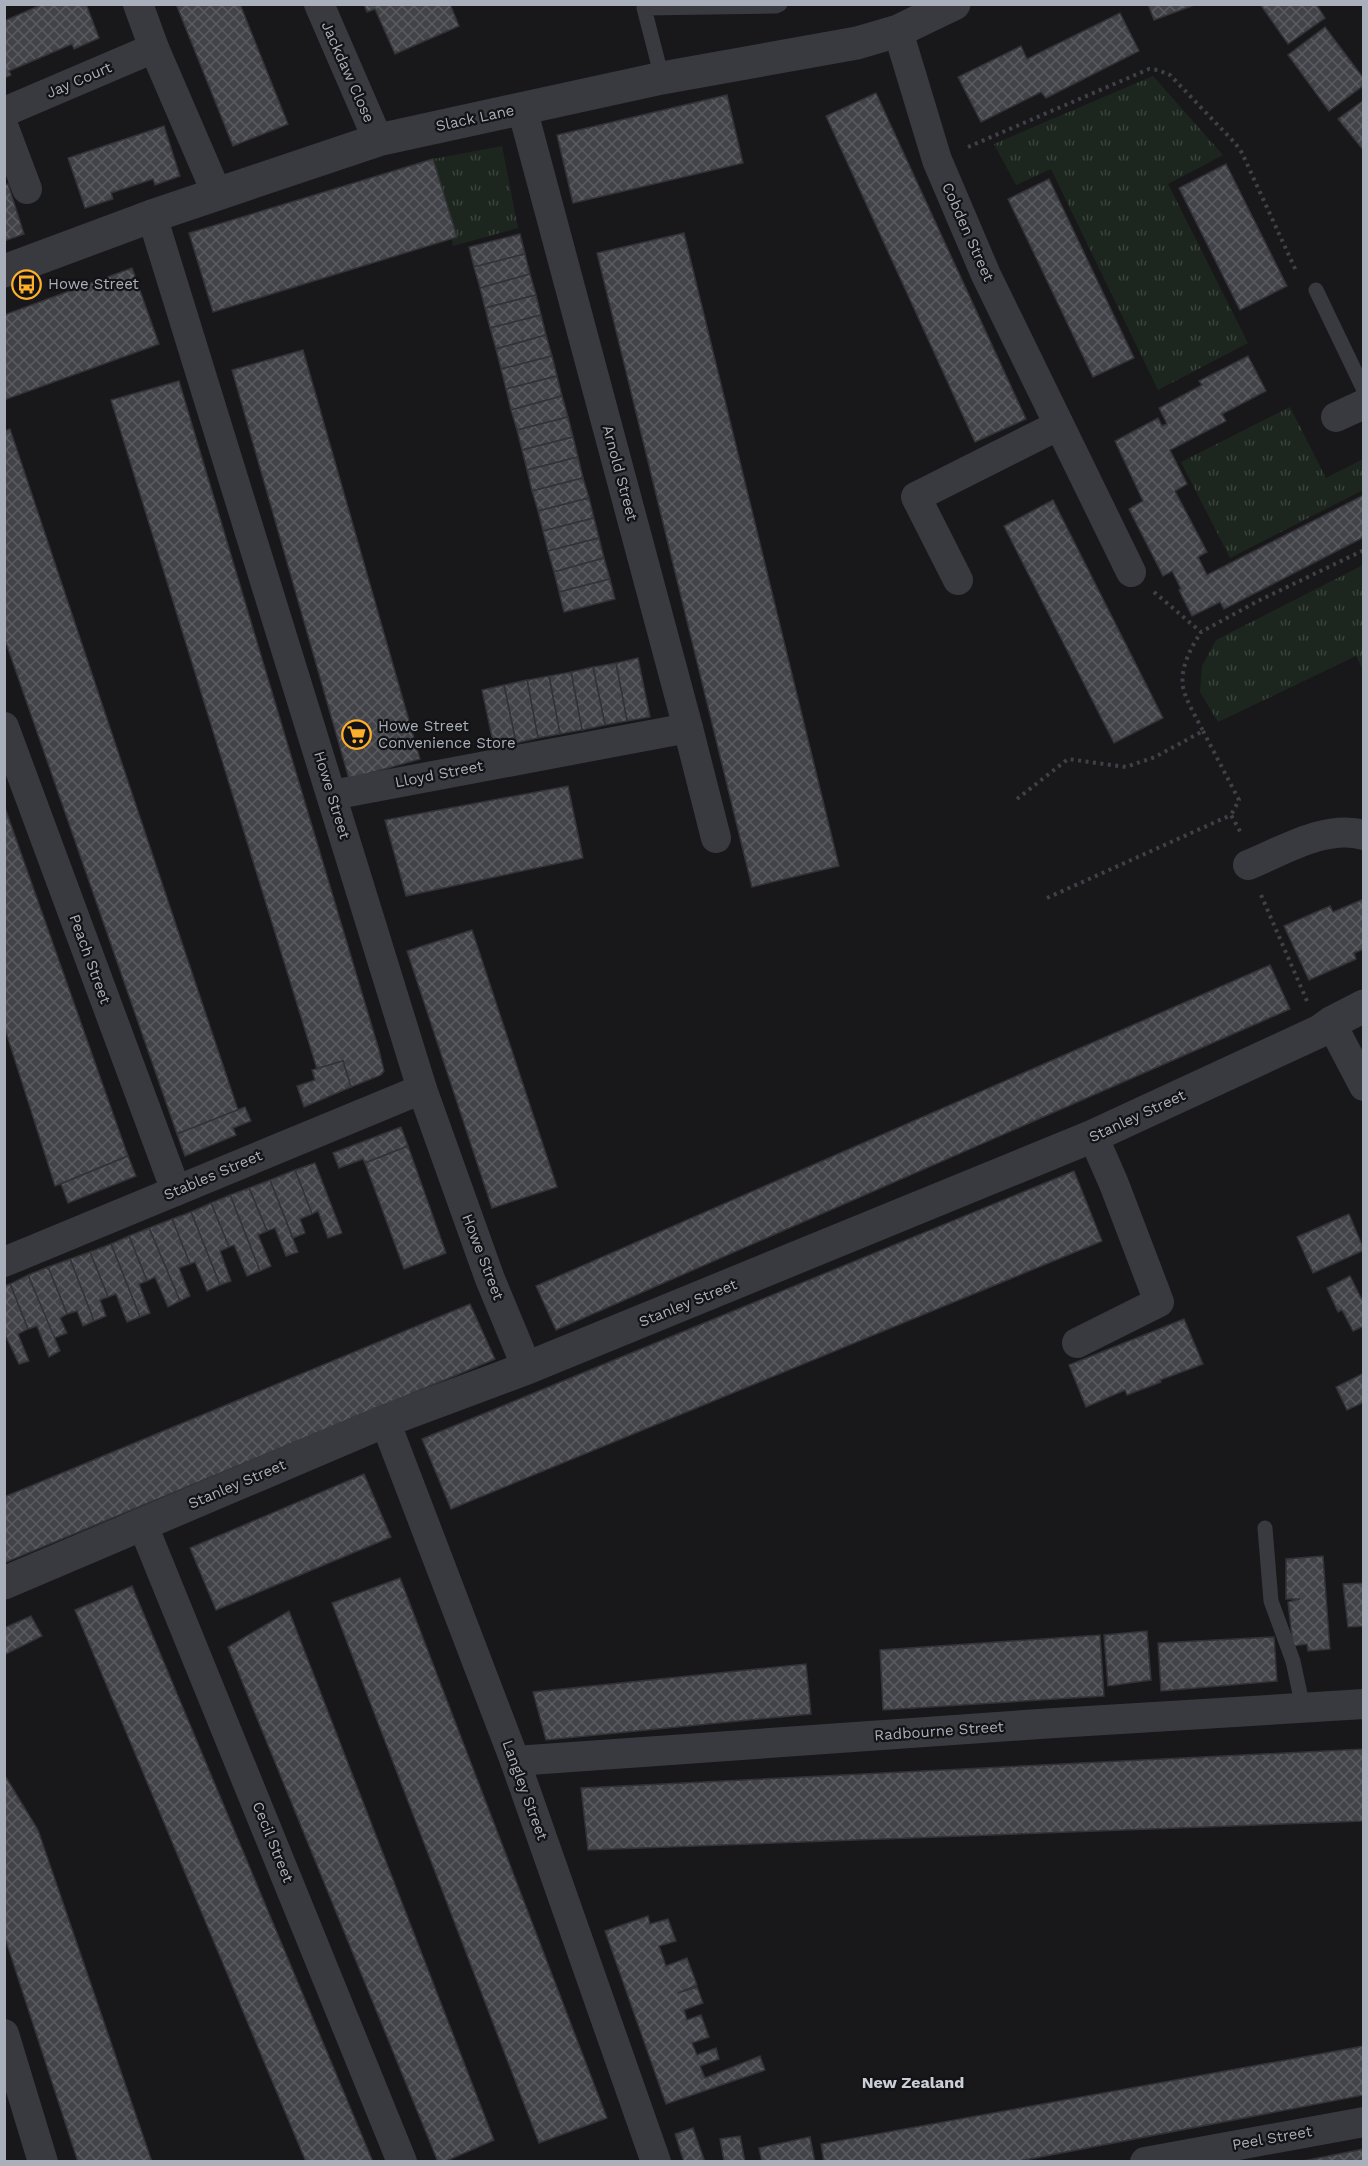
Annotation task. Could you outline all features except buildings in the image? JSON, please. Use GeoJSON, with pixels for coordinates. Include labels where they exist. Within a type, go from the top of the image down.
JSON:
{"type":"FeatureCollection","features":[{"type":"Feature","properties":{"kind":"street"},"geometry":{"type":"LineString","coordinates":[[138,4],[154,48],[217,194]]}},
{"type":"Feature","properties":{"kind":"street","name":"Jackdaw Close"},"geometry":{"type":"LineString","coordinates":[[319,4],[378,140]]}},
{"type":"Feature","properties":{"kind":"street","name":"Slack Lane"},"geometry":{"type":"LineString","coordinates":[[4,271],[153,216],[378,140],[662,78],[857,43],[898,32],[954,4]]}},
{"type":"Feature","properties":{"kind":"street","name":"Cobden Street"},"geometry":{"type":"LineString","coordinates":[[898,32],[937,160],[986,275],[1131,572]]}},
{"type":"Feature","properties":{"kind":"street","name":"Jay Court"},"geometry":{"type":"LineString","coordinates":[[4,112],[154,48]]}},
{"type":"Feature","properties":{"kind":"street","name":"Arnold Street"},"geometry":{"type":"LineString","coordinates":[[522,108],[716,838]]}},
{"type":"Feature","properties":{"kind":"street"},"geometry":{"type":"LineString","coordinates":[[4,128],[27,189]]}},
{"type":"Feature","properties":{"kind":"street","name":"Howe Street"},"geometry":{"type":"LineString","coordinates":[[153,216],[422,1089],[490,1279],[527,1368]]}},
{"type":"Feature","properties":{"kind":"street"},"geometry":{"type":"LineString","coordinates":[[1336,417],[1364,404]]}},
{"type":"Feature","properties":{"kind":"street"},"geometry":{"type":"LineString","coordinates":[[958,580],[916,496],[1059,425]]}},
{"type":"Feature","properties":{"kind":"street","name":"Peach Street"},"geometry":{"type":"LineString","coordinates":[[4,727],[176,1191]]}},
{"type":"Feature","properties":{"kind":"street","name":"Lloyd Street"},"geometry":{"type":"LineString","coordinates":[[332,795],[688,728]]}},
{"type":"Feature","properties":{"kind":"street"},"geometry":{"type":"LineString","coordinates":[[1248,865],[1333,832],[1364,835]]}},
{"type":"Feature","properties":{"kind":"street","name":"Stanley Street"},"geometry":{"type":"LineString","coordinates":[[4,1583],[386,1421],[527,1368],[1093,1136],[1326,1027],[1364,1006]]}},
{"type":"Feature","properties":{"kind":"street"},"geometry":{"type":"LineString","coordinates":[[1326,1027],[1364,1086]]}},
{"type":"Feature","properties":{"kind":"street","name":"Stables Street"},"geometry":{"type":"LineString","coordinates":[[4,1263],[422,1089]]}},
{"type":"Feature","properties":{"kind":"street"},"geometry":{"type":"LineString","coordinates":[[1077,1343],[1159,1302],[1093,1136]]}},
{"type":"Feature","properties":{"kind":"street","name":"Langley Street"},"geometry":{"type":"LineString","coordinates":[[386,1421],[515,1761],[656,2162]]}},
{"type":"Feature","properties":{"kind":"street","name":"Cecil Street"},"geometry":{"type":"LineString","coordinates":[[142,1523],[402,2162]]}},
{"type":"Feature","properties":{"kind":"street","name":"Radbourne Street"},"geometry":{"type":"LineString","coordinates":[[515,1761],[1364,1704]]}},
{"type":"Feature","properties":{"kind":"street"},"geometry":{"type":"LineString","coordinates":[[4,2034],[44,2162]]}},
{"type":"Feature","properties":{"kind":"street","name":"Peel Street"},"geometry":{"type":"LineString","coordinates":[[1145,2162],[1364,2122]]}},
{"type":"Feature","properties":{"kind":"lane"},"geometry":{"type":"LineString","coordinates":[[662,78],[642,6],[776,6],[780,4]]}},
{"type":"Feature","properties":{"kind":"lane"},"geometry":{"type":"LineString","coordinates":[[1316,290],[1364,390]]}},
{"type":"Feature","properties":{"kind":"lane"},"geometry":{"type":"LineString","coordinates":[[1265,1528],[1271,1601],[1293,1661],[1303,1708]]}},
{"type":"Feature","properties":{"kind":"path"},"geometry":{"type":"LineString","coordinates":[[937,160],[1149,69],[1158,69],[1170,75],[1235,143],[1248,165],[1302,285],[1316,290]]}},
{"type":"Feature","properties":{"kind":"path"},"geometry":{"type":"LineString","coordinates":[[1047,898],[1231,815],[1239,800],[1183,687],[1184,670],[1190,652],[1201,632],[1364,550]]}},
{"type":"Feature","properties":{"kind":"path"},"geometry":{"type":"LineString","coordinates":[[1131,572],[1201,632]]}},
{"type":"Feature","properties":{"kind":"path"},"geometry":{"type":"LineString","coordinates":[[1017,799],[1068,759],[1126,767],[1155,757],[1203,730]]}},
{"type":"Feature","properties":{"kind":"path"},"geometry":{"type":"LineString","coordinates":[[1231,815],[1251,853],[1248,865],[1326,1027]]}},
{"type":"Feature","properties":{"kind":"green space"},"geometry":{"type":"Polygon","coordinates":[[[1153,76],[1223,155],[1168,184],[1248,343],[1158,390],[1051,169],[1016,185],[994,144],[1153,76]]]}},
{"type":"Feature","properties":{"kind":"green space"},"geometry":{"type":"Polygon","coordinates":[[[502,146],[518,228],[453,246],[433,159],[502,146]]]}},
{"type":"Feature","properties":{"kind":"green space"},"geometry":{"type":"Polygon","coordinates":[[[1290,407],[1326,478],[1363,459],[1363,490],[1230,558],[1181,462],[1290,407]]]}},
{"type":"Feature","properties":{"kind":"green space"},"geometry":{"type":"Polygon","coordinates":[[[1363,565],[1363,670],[1356,656],[1218,722],[1200,692],[1202,666],[1216,640],[1363,565]]]}},
{"type":"Feature","properties":{"kind":"place","name":"Howe Street"},"geometry":{"type":"Point","coordinates":[27,284]}},
{"type":"Feature","properties":{"kind":"place","name":"Howe Street Convenience Store"},"geometry":{"type":"Point","coordinates":[357,735]}},
{"type":"Feature","properties":{"kind":"district","name":"New Zealand"},"geometry":{"type":"Point","coordinates":[913,2082]}}]}
